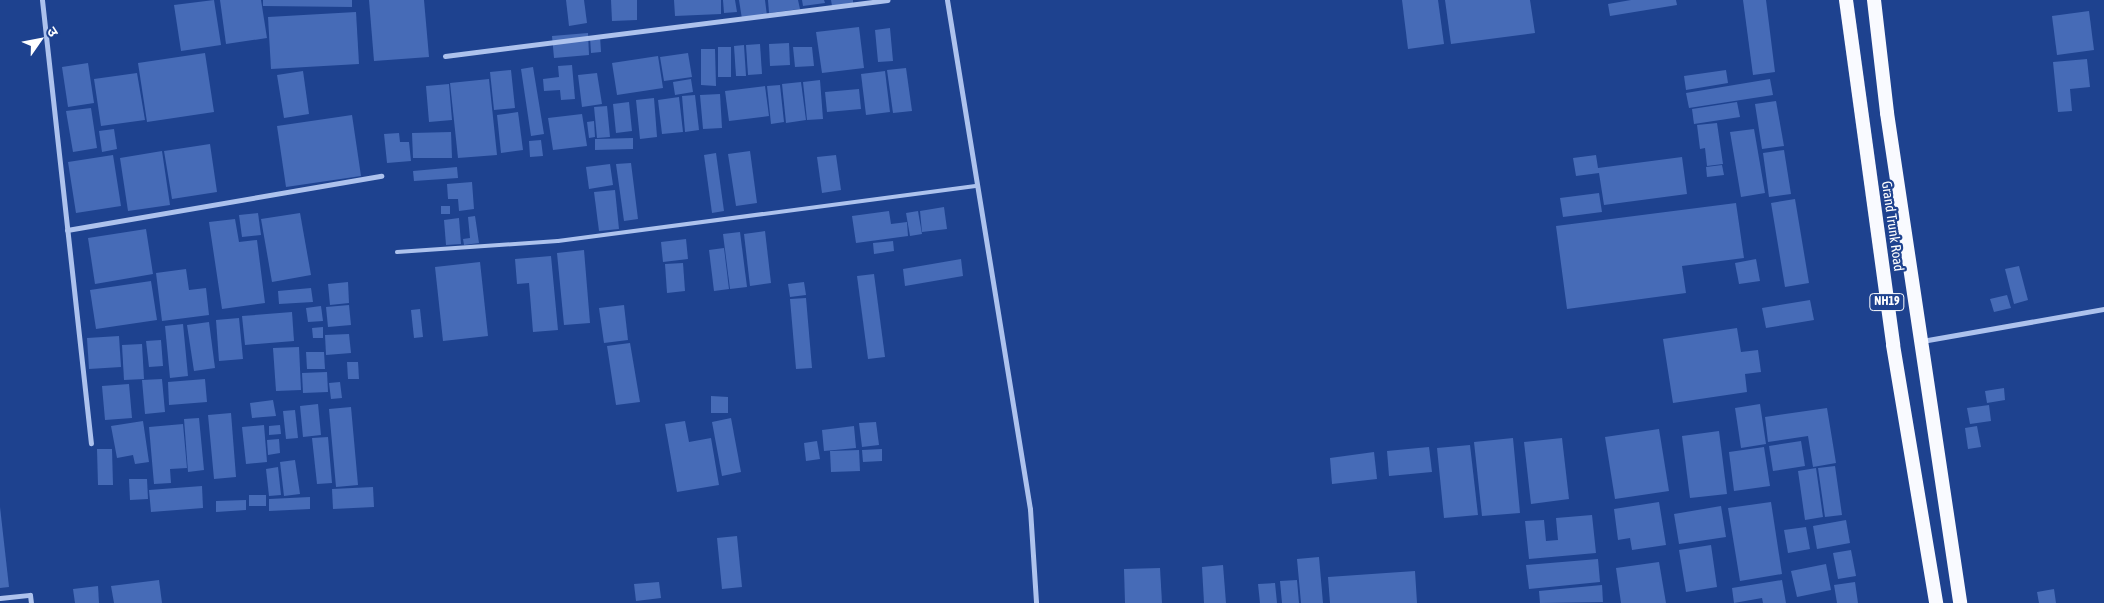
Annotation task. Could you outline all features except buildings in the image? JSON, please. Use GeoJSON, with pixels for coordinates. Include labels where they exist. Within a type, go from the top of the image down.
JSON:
{"type":"FeatureCollection","features":[{"type":"Feature","properties":{"kind":"highway","name":"Grand Trunk Road"},"geometry":{"type":"LineString","coordinates":[[1846,0],[1893,345],[1936,603]]}},
{"type":"Feature","properties":{"kind":"highway","name":"Grand Trunk Road"},"geometry":{"type":"LineString","coordinates":[[1874,0],[1920,341],[1960,603]]}},
{"type":"Feature","properties":{"kind":"street"},"geometry":{"type":"LineString","coordinates":[[42,0],[91,443]]}},
{"type":"Feature","properties":{"kind":"street"},"geometry":{"type":"LineString","coordinates":[[445,56],[887,0]]}},
{"type":"Feature","properties":{"kind":"street"},"geometry":{"type":"LineString","coordinates":[[947,0],[1030,509],[1036,603]]}},
{"type":"Feature","properties":{"kind":"street"},"geometry":{"type":"LineString","coordinates":[[67,230],[381,176]]}},
{"type":"Feature","properties":{"kind":"street"},"geometry":{"type":"LineString","coordinates":[[1920,341],[2104,310]]}},
{"type":"Feature","properties":{"kind":"street"},"geometry":{"type":"LineString","coordinates":[[0,598],[30,595],[31,603]]}},
{"type":"Feature","properties":{"kind":"lane"},"geometry":{"type":"LineString","coordinates":[[397,252],[558,241],[976,186]]}}]}
